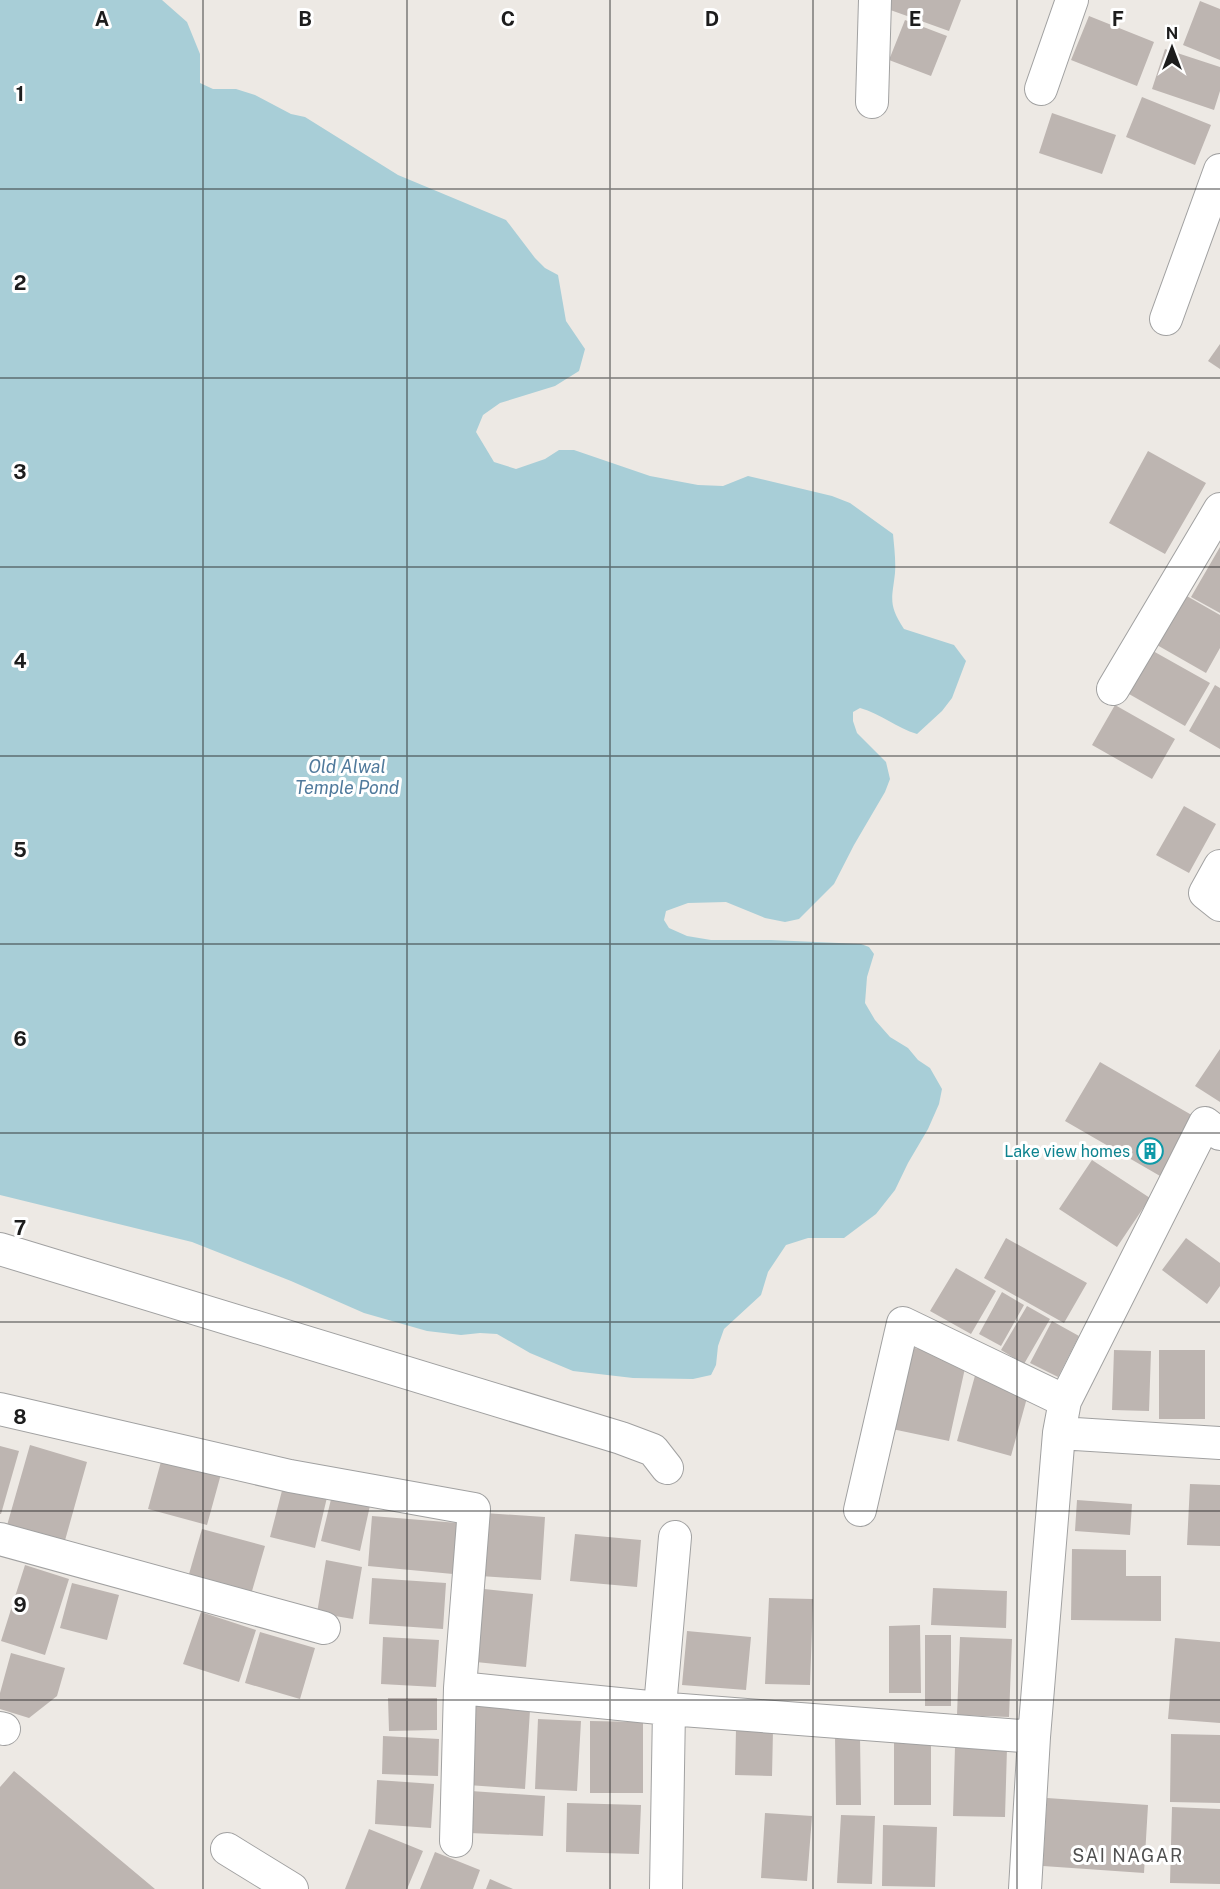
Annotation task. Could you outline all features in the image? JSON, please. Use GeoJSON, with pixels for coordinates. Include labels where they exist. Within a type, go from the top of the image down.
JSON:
{"type":"FeatureCollection","features":[{"type":"Feature","properties":{"kind":"street"},"geometry":{"type":"LineString","coordinates":[[872,102],[875,0]]}},
{"type":"Feature","properties":{"kind":"street"},"geometry":{"type":"LineString","coordinates":[[1041,89],[1072,0]]}},
{"type":"Feature","properties":{"kind":"street"},"geometry":{"type":"LineString","coordinates":[[1166,319],[1220,170]]}},
{"type":"Feature","properties":{"kind":"street"},"geometry":{"type":"LineString","coordinates":[[1113,689],[1220,509]]}},
{"type":"Feature","properties":{"kind":"street"},"geometry":{"type":"LineString","coordinates":[[1220,866],[1205,893],[1220,905]]}},
{"type":"Feature","properties":{"kind":"street"},"geometry":{"type":"LineString","coordinates":[[1025,1889],[1034,1737],[1059,1432],[1065,1401],[1205,1123],[1220,1134]]}},
{"type":"Feature","properties":{"kind":"street"},"geometry":{"type":"LineString","coordinates":[[0,1250],[621,1438],[653,1450],[666,1468]]}},
{"type":"Feature","properties":{"kind":"street"},"geometry":{"type":"LineString","coordinates":[[860,1510],[903,1323],[1065,1401]]}},
{"type":"Feature","properties":{"kind":"street"},"geometry":{"type":"LineString","coordinates":[[0,1409],[290,1476],[474,1509],[460,1688],[456,1841]]}},
{"type":"Feature","properties":{"kind":"street"},"geometry":{"type":"LineString","coordinates":[[1059,1432],[1220,1443]]}},
{"type":"Feature","properties":{"kind":"street"},"geometry":{"type":"LineString","coordinates":[[666,1889],[665,1708],[675,1537]]}},
{"type":"Feature","properties":{"kind":"street"},"geometry":{"type":"LineString","coordinates":[[0,1539],[324,1628]]}},
{"type":"Feature","properties":{"kind":"street"},"geometry":{"type":"LineString","coordinates":[[460,1688],[665,1708],[1034,1737]]}},
{"type":"Feature","properties":{"kind":"street"},"geometry":{"type":"LineString","coordinates":[[227,1849],[292,1889]]}},
{"type":"Feature","properties":{"kind":"water","name":"Old Alwal Temple Pond"},"geometry":{"type":"Polygon","coordinates":[[[0,0],[162,0],[187,22],[200,54],[200,83],[213,89],[236,89],[255,95],[291,114],[305,117],[398,175],[506,220],[535,258],[545,268],[558,275],[566,321],[585,349],[579,371],[555,386],[500,403],[483,415],[476,432],[494,462],[516,469],[545,459],[559,450],[574,450],[650,476],[698,485],[723,486],[748,476],[832,496],[850,503],[893,534],[895,568],[892,602],[895,614],[904,629],[954,645],[966,661],[952,698],[942,711],[917,734],[860,708],[853,712],[857,733],[886,762],[890,779],[834,884],[799,919],[785,922],[765,918],[726,902],[688,903],[666,911],[664,920],[669,928],[687,936],[711,940],[771,940],[861,944],[869,947],[874,954],[867,977],[865,1003],[875,1020],[890,1037],[908,1048],[918,1060],[930,1068],[942,1089],[939,1104],[928,1129],[895,1190],[876,1214],[844,1238],[808,1238],[786,1245],[768,1272],[761,1295],[724,1329],[718,1346],[716,1365],[711,1375],[693,1379],[633,1378],[573,1371],[530,1353],[497,1334],[461,1335],[427,1331],[364,1313],[192,1242],[0,1195],[0,0]]]}},
{"type":"Feature","properties":{"kind":"building"},"geometry":{"type":"Polygon","coordinates":[[[885,0],[961,0],[949,31],[882,7],[885,0]]]}},
{"type":"Feature","properties":{"kind":"building"},"geometry":{"type":"Polygon","coordinates":[[[1200,1],[1220,9],[1220,60],[1183,45],[1200,1]]]}},
{"type":"Feature","properties":{"kind":"building"},"geometry":{"type":"Polygon","coordinates":[[[1089,16],[1154,42],[1137,86],[1071,60],[1089,16]]]}},
{"type":"Feature","properties":{"kind":"building"},"geometry":{"type":"Polygon","coordinates":[[[905,20],[947,36],[931,76],[889,60],[905,20]]]}},
{"type":"Feature","properties":{"kind":"building"},"geometry":{"type":"Polygon","coordinates":[[[1165,49],[1220,67],[1220,91],[1214,110],[1152,89],[1165,49]]]}},
{"type":"Feature","properties":{"kind":"building"},"geometry":{"type":"Polygon","coordinates":[[[1142,97],[1211,125],[1195,165],[1126,137],[1142,97]]]}},
{"type":"Feature","properties":{"kind":"building"},"geometry":{"type":"Polygon","coordinates":[[[1052,113],[1116,135],[1102,174],[1039,153],[1052,113]]]}},
{"type":"Feature","properties":{"kind":"building"},"geometry":{"type":"Polygon","coordinates":[[[1220,344],[1220,369],[1208,361],[1220,344]]]}},
{"type":"Feature","properties":{"kind":"building"},"geometry":{"type":"Polygon","coordinates":[[[1148,451],[1206,483],[1165,554],[1109,523],[1148,451]]]}},
{"type":"Feature","properties":{"kind":"building"},"geometry":{"type":"Polygon","coordinates":[[[1220,547],[1220,613],[1191,597],[1220,547]]]}},
{"type":"Feature","properties":{"kind":"building"},"geometry":{"type":"Polygon","coordinates":[[[1185,595],[1220,615],[1220,648],[1206,673],[1157,645],[1185,595]]]}},
{"type":"Feature","properties":{"kind":"building"},"geometry":{"type":"Polygon","coordinates":[[[1153,651],[1210,683],[1185,726],[1129,694],[1153,651]]]}},
{"type":"Feature","properties":{"kind":"building"},"geometry":{"type":"Polygon","coordinates":[[[1215,685],[1220,688],[1220,749],[1189,731],[1215,685]]]}},
{"type":"Feature","properties":{"kind":"building"},"geometry":{"type":"Polygon","coordinates":[[[1115,705],[1175,739],[1152,779],[1092,745],[1115,705]]]}},
{"type":"Feature","properties":{"kind":"building"},"geometry":{"type":"Polygon","coordinates":[[[1184,806],[1216,824],[1189,873],[1156,855],[1184,806]]]}},
{"type":"Feature","properties":{"kind":"building"},"geometry":{"type":"Polygon","coordinates":[[[1220,1049],[1220,1102],[1195,1086],[1220,1049]]]}},
{"type":"Feature","properties":{"kind":"building","name":"Lake view homes"},"geometry":{"type":"Polygon","coordinates":[[[1100,1062],[1202,1121],[1167,1180],[1065,1121],[1100,1062]]]}},
{"type":"Feature","properties":{"kind":"building"},"geometry":{"type":"Polygon","coordinates":[[[1092,1160],[1150,1198],[1117,1247],[1059,1209],[1092,1160]]]}},
{"type":"Feature","properties":{"kind":"building"},"geometry":{"type":"Polygon","coordinates":[[[1006,1238],[1087,1283],[1064,1323],[984,1278],[1006,1238]]]}},
{"type":"Feature","properties":{"kind":"building"},"geometry":{"type":"Polygon","coordinates":[[[1186,1238],[1220,1263],[1220,1286],[1207,1304],[1162,1270],[1186,1238]]]}},
{"type":"Feature","properties":{"kind":"building"},"geometry":{"type":"Polygon","coordinates":[[[956,1268],[996,1291],[971,1334],[930,1311],[956,1268]]]}},
{"type":"Feature","properties":{"kind":"building"},"geometry":{"type":"Polygon","coordinates":[[[1002,1292],[1024,1305],[1001,1346],[979,1334],[1002,1292]]]}},
{"type":"Feature","properties":{"kind":"building"},"geometry":{"type":"Polygon","coordinates":[[[1027,1306],[1050,1319],[1024,1364],[1001,1350],[1027,1306]]]}},
{"type":"Feature","properties":{"kind":"building"},"geometry":{"type":"Polygon","coordinates":[[[1052,1321],[1079,1336],[1058,1377],[1030,1363],[1052,1321]]]}},
{"type":"Feature","properties":{"kind":"building"},"geometry":{"type":"Polygon","coordinates":[[[910,1347],[967,1359],[949,1441],[892,1429],[910,1347]]]}},
{"type":"Feature","properties":{"kind":"building"},"geometry":{"type":"Polygon","coordinates":[[[1114,1350],[1151,1351],[1149,1411],[1112,1410],[1114,1350]]]}},
{"type":"Feature","properties":{"kind":"building"},"geometry":{"type":"Polygon","coordinates":[[[1159,1350],[1205,1350],[1205,1419],[1159,1419],[1159,1350]]]}},
{"type":"Feature","properties":{"kind":"building"},"geometry":{"type":"Polygon","coordinates":[[[976,1372],[1030,1387],[1011,1456],[957,1441],[976,1372]]]}},
{"type":"Feature","properties":{"kind":"building"},"geometry":{"type":"Polygon","coordinates":[[[30,1445],[87,1462],[64,1544],[6,1529],[30,1445]]]}},
{"type":"Feature","properties":{"kind":"building"},"geometry":{"type":"Polygon","coordinates":[[[0,1446],[19,1451],[1,1514],[0,1514],[0,1446]]]}},
{"type":"Feature","properties":{"kind":"building"},"geometry":{"type":"Polygon","coordinates":[[[162,1458],[221,1474],[207,1525],[148,1509],[162,1458]]]}},
{"type":"Feature","properties":{"kind":"building"},"geometry":{"type":"Polygon","coordinates":[[[285,1479],[329,1489],[315,1548],[270,1537],[285,1479]]]}},
{"type":"Feature","properties":{"kind":"building"},"geometry":{"type":"Polygon","coordinates":[[[1190,1484],[1220,1485],[1220,1546],[1187,1545],[1190,1484]]]}},
{"type":"Feature","properties":{"kind":"building"},"geometry":{"type":"Polygon","coordinates":[[[333,1491],[371,1501],[360,1551],[321,1541],[333,1491]]]}},
{"type":"Feature","properties":{"kind":"building"},"geometry":{"type":"Polygon","coordinates":[[[1077,1500],[1132,1504],[1130,1535],[1075,1531],[1077,1500]]]}},
{"type":"Feature","properties":{"kind":"building"},"geometry":{"type":"Polygon","coordinates":[[[484,1513],[545,1517],[541,1580],[480,1576],[484,1513]]]}},
{"type":"Feature","properties":{"kind":"building"},"geometry":{"type":"Polygon","coordinates":[[[372,1516],[458,1523],[453,1574],[368,1566],[372,1516]]]}},
{"type":"Feature","properties":{"kind":"building"},"geometry":{"type":"Polygon","coordinates":[[[202,1529],[265,1546],[250,1598],[187,1581],[202,1529]]]}},
{"type":"Feature","properties":{"kind":"building"},"geometry":{"type":"Polygon","coordinates":[[[575,1534],[641,1540],[637,1587],[570,1581],[575,1534]]]}},
{"type":"Feature","properties":{"kind":"building"},"geometry":{"type":"Polygon","coordinates":[[[1072,1549],[1126,1550],[1126,1576],[1161,1576],[1161,1621],[1071,1620],[1072,1549]]]}},
{"type":"Feature","properties":{"kind":"building"},"geometry":{"type":"Polygon","coordinates":[[[326,1560],[362,1567],[353,1619],[317,1613],[326,1560]]]}},
{"type":"Feature","properties":{"kind":"building"},"geometry":{"type":"Polygon","coordinates":[[[25,1565],[69,1579],[45,1655],[1,1641],[25,1565]]]}},
{"type":"Feature","properties":{"kind":"building"},"geometry":{"type":"Polygon","coordinates":[[[372,1578],[446,1583],[443,1629],[369,1624],[372,1578]]]}},
{"type":"Feature","properties":{"kind":"building"},"geometry":{"type":"Polygon","coordinates":[[[72,1583],[119,1595],[107,1640],[60,1628],[72,1583]]]}},
{"type":"Feature","properties":{"kind":"building"},"geometry":{"type":"Polygon","coordinates":[[[933,1588],[1007,1591],[1006,1628],[931,1625],[933,1588]]]}},
{"type":"Feature","properties":{"kind":"building"},"geometry":{"type":"Polygon","coordinates":[[[484,1589],[533,1594],[526,1667],[476,1662],[484,1589]]]}},
{"type":"Feature","properties":{"kind":"building"},"geometry":{"type":"Polygon","coordinates":[[[769,1598],[813,1599],[810,1685],[765,1684],[769,1598]]]}},
{"type":"Feature","properties":{"kind":"building"},"geometry":{"type":"Polygon","coordinates":[[[201,1612],[256,1630],[239,1682],[183,1664],[201,1612]]]}},
{"type":"Feature","properties":{"kind":"building"},"geometry":{"type":"Polygon","coordinates":[[[920,1625],[921,1693],[889,1693],[889,1626],[920,1625]]]}},
{"type":"Feature","properties":{"kind":"building"},"geometry":{"type":"Polygon","coordinates":[[[687,1631],[751,1637],[746,1690],[682,1685],[687,1631]]]}},
{"type":"Feature","properties":{"kind":"building"},"geometry":{"type":"Polygon","coordinates":[[[260,1632],[315,1648],[300,1699],[245,1683],[260,1632]]]}},
{"type":"Feature","properties":{"kind":"building"},"geometry":{"type":"Polygon","coordinates":[[[925,1635],[951,1635],[951,1706],[925,1706],[925,1635]]]}},
{"type":"Feature","properties":{"kind":"building"},"geometry":{"type":"Polygon","coordinates":[[[383,1637],[439,1640],[436,1687],[381,1684],[383,1637]]]}},
{"type":"Feature","properties":{"kind":"building"},"geometry":{"type":"Polygon","coordinates":[[[960,1637],[1012,1639],[1009,1717],[957,1715],[960,1637]]]}},
{"type":"Feature","properties":{"kind":"building"},"geometry":{"type":"Polygon","coordinates":[[[1175,1638],[1220,1642],[1220,1723],[1168,1719],[1175,1638]]]}},
{"type":"Feature","properties":{"kind":"building"},"geometry":{"type":"Polygon","coordinates":[[[11,1653],[65,1668],[57,1696],[29,1718],[0,1709],[0,1693],[11,1653]]]}},
{"type":"Feature","properties":{"kind":"building"},"geometry":{"type":"Polygon","coordinates":[[[388,1698],[437,1698],[437,1730],[389,1731],[388,1698]]]}},
{"type":"Feature","properties":{"kind":"building"},"geometry":{"type":"Polygon","coordinates":[[[473,1706],[530,1710],[525,1789],[468,1785],[473,1706]]]}},
{"type":"Feature","properties":{"kind":"building"},"geometry":{"type":"Polygon","coordinates":[[[538,1719],[581,1721],[577,1791],[535,1789],[538,1719]]]}},
{"type":"Feature","properties":{"kind":"building"},"geometry":{"type":"Polygon","coordinates":[[[590,1721],[643,1722],[643,1793],[590,1793],[590,1721]]]}},
{"type":"Feature","properties":{"kind":"building"},"geometry":{"type":"Polygon","coordinates":[[[736,1729],[773,1730],[772,1776],[735,1775],[736,1729]]]}},
{"type":"Feature","properties":{"kind":"building"},"geometry":{"type":"Polygon","coordinates":[[[1171,1734],[1220,1735],[1220,1803],[1170,1802],[1171,1734]]]}},
{"type":"Feature","properties":{"kind":"building"},"geometry":{"type":"Polygon","coordinates":[[[383,1736],[439,1739],[438,1776],[382,1774],[383,1736]]]}},
{"type":"Feature","properties":{"kind":"building"},"geometry":{"type":"Polygon","coordinates":[[[835,1736],[860,1736],[861,1805],[836,1805],[835,1736]]]}},
{"type":"Feature","properties":{"kind":"building"},"geometry":{"type":"Polygon","coordinates":[[[894,1742],[931,1742],[931,1805],[894,1805],[894,1742]]]}},
{"type":"Feature","properties":{"kind":"building"},"geometry":{"type":"Polygon","coordinates":[[[955,1747],[1007,1748],[1005,1817],[953,1816],[955,1747]]]}},
{"type":"Feature","properties":{"kind":"building"},"geometry":{"type":"Polygon","coordinates":[[[14,1771],[155,1889],[0,1889],[0,1787],[14,1771]]]}},
{"type":"Feature","properties":{"kind":"building"},"geometry":{"type":"Polygon","coordinates":[[[377,1780],[434,1784],[431,1828],[375,1824],[377,1780]]]}},
{"type":"Feature","properties":{"kind":"building"},"geometry":{"type":"Polygon","coordinates":[[[471,1791],[545,1796],[543,1836],[469,1833],[471,1791]]]}},
{"type":"Feature","properties":{"kind":"building"},"geometry":{"type":"Polygon","coordinates":[[[1047,1798],[1148,1805],[1144,1873],[1043,1866],[1047,1798]]]}},
{"type":"Feature","properties":{"kind":"building"},"geometry":{"type":"Polygon","coordinates":[[[567,1803],[641,1805],[639,1854],[566,1852],[567,1803]]]}},
{"type":"Feature","properties":{"kind":"building"},"geometry":{"type":"Polygon","coordinates":[[[1172,1807],[1220,1809],[1220,1884],[1170,1883],[1172,1807]]]}},
{"type":"Feature","properties":{"kind":"building"},"geometry":{"type":"Polygon","coordinates":[[[765,1813],[812,1816],[807,1881],[761,1878],[765,1813]]]}},
{"type":"Feature","properties":{"kind":"building"},"geometry":{"type":"Polygon","coordinates":[[[841,1815],[875,1816],[872,1884],[837,1883],[841,1815]]]}},
{"type":"Feature","properties":{"kind":"building"},"geometry":{"type":"Polygon","coordinates":[[[883,1825],[937,1827],[935,1887],[882,1886],[883,1825]]]}},
{"type":"Feature","properties":{"kind":"building"},"geometry":{"type":"Polygon","coordinates":[[[369,1829],[423,1851],[407,1889],[345,1889],[369,1829]]]}},
{"type":"Feature","properties":{"kind":"building"},"geometry":{"type":"Polygon","coordinates":[[[435,1852],[480,1870],[473,1889],[420,1889],[435,1852]]]}},
{"type":"Feature","properties":{"kind":"building"},"geometry":{"type":"Polygon","coordinates":[[[490,1879],[513,1889],[486,1889],[490,1879]]]}},
{"type":"Feature","properties":{"kind":"place","name":"Lake view homes"},"geometry":{"type":"Point","coordinates":[1150,1151]}},
{"type":"Feature","properties":{"kind":"district","name":"SAI NAGAR"},"geometry":{"type":"Point","coordinates":[1128,1856]}}]}
